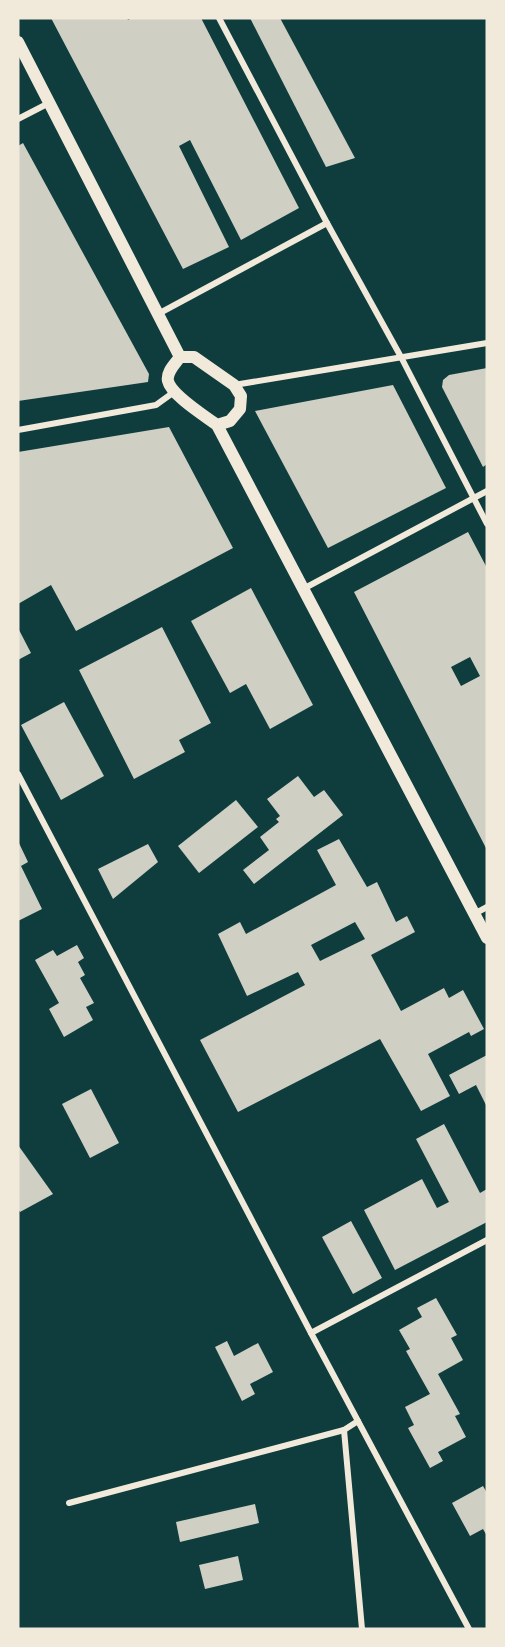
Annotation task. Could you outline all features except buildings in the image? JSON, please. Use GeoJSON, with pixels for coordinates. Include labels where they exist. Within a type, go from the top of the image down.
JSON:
{"type":"FeatureCollection","features":[{"type":"Feature","properties":{"kind":"main road"},"geometry":{"type":"LineString","coordinates":[[18,42],[180,357]]}},
{"type":"Feature","properties":{"kind":"main road"},"geometry":{"type":"LineString","coordinates":[[180,357],[194,357],[234,385],[240,396],[240,409],[230,421],[217,425]]}},
{"type":"Feature","properties":{"kind":"main road"},"geometry":{"type":"LineString","coordinates":[[180,357],[169,371],[168,381],[174,392],[217,425],[487,938]]}},
{"type":"Feature","properties":{"kind":"street"},"geometry":{"type":"LineString","coordinates":[[219,18],[327,223],[401,357],[487,524]]}},
{"type":"Feature","properties":{"kind":"street"},"geometry":{"type":"LineString","coordinates":[[18,120],[49,103]]}},
{"type":"Feature","properties":{"kind":"street"},"geometry":{"type":"LineString","coordinates":[[158,314],[327,223]]}},
{"type":"Feature","properties":{"kind":"street"},"geometry":{"type":"LineString","coordinates":[[234,385],[487,343]]}},
{"type":"Feature","properties":{"kind":"street"},"geometry":{"type":"LineString","coordinates":[[18,430],[156,405],[174,392]]}},
{"type":"Feature","properties":{"kind":"street"},"geometry":{"type":"LineString","coordinates":[[303,589],[487,491]]}},
{"type":"Feature","properties":{"kind":"street"},"geometry":{"type":"LineString","coordinates":[[18,774],[469,1629]]}},
{"type":"Feature","properties":{"kind":"street"},"geometry":{"type":"LineString","coordinates":[[474,914],[487,907]]}},
{"type":"Feature","properties":{"kind":"street"},"geometry":{"type":"LineString","coordinates":[[311,1333],[487,1240]]}},
{"type":"Feature","properties":{"kind":"street"},"geometry":{"type":"LineString","coordinates":[[69,1503],[344,1430],[358,1420]]}},
{"type":"Feature","properties":{"kind":"street"},"geometry":{"type":"LineString","coordinates":[[344,1430],[362,1629]]}}]}
